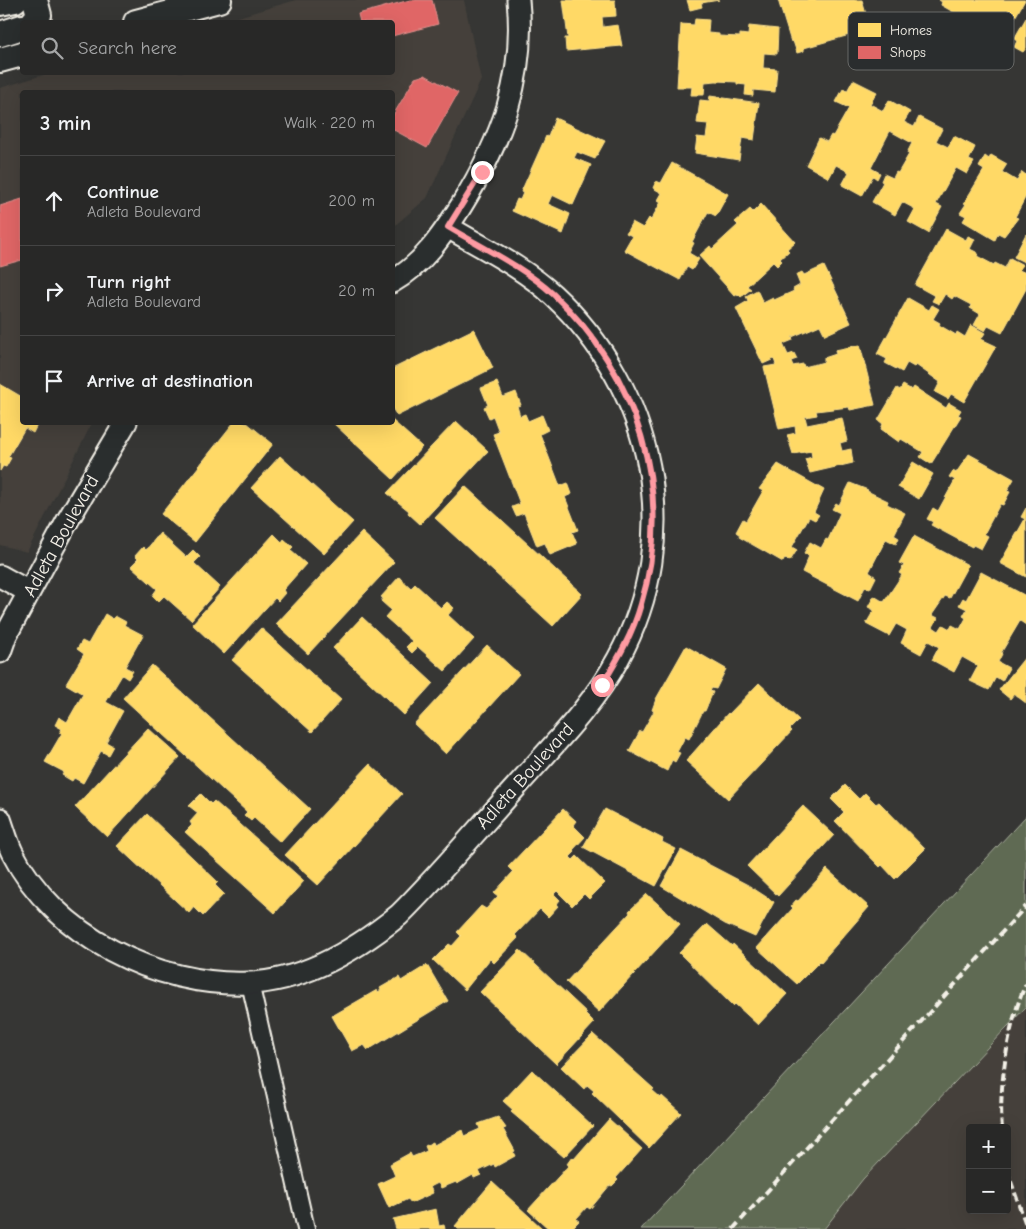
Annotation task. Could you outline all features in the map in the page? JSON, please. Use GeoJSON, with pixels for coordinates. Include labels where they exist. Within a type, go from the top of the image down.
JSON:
{"type":"FeatureCollection","features":[{"type":"Feature","properties":{"kind":"main road"},"geometry":{"type":"LineString","coordinates":[[0,3],[14,0]]}},
{"type":"Feature","properties":{"kind":"main road"},"geometry":{"type":"LineString","coordinates":[[35,0],[39,15],[35,20]]}},
{"type":"Feature","properties":{"kind":"main road"},"geometry":{"type":"LineString","coordinates":[[144,20],[219,0]]}},
{"type":"Feature","properties":{"kind":"main road"},"geometry":{"type":"LineString","coordinates":[[0,34],[20,28]]}},
{"type":"Feature","properties":{"kind":"main road"},"geometry":{"type":"LineString","coordinates":[[0,60],[20,55]]}},
{"type":"Feature","properties":{"kind":"street"},"geometry":{"type":"LineString","coordinates":[[395,280],[424,258],[448,227],[482,172],[498,137],[509,107],[519,49],[518,0]]}},
{"type":"Feature","properties":{"kind":"street","name":"Adleta Boulevard"},"geometry":{"type":"LineString","coordinates":[[0,820],[6,853],[55,908],[90,939],[140,965],[181,977],[250,983],[302,972],[331,960],[377,933],[399,915],[584,711],[619,658],[642,604],[653,541],[654,517],[650,473],[635,415],[614,368],[573,314],[551,293],[514,266],[448,227]]}},
{"type":"Feature","properties":{"kind":"street","name":"Adleta Boulevard"},"geometry":{"type":"LineString","coordinates":[[0,652],[29,592],[124,425]]}},
{"type":"Feature","properties":{"kind":"street"},"geometry":{"type":"LineString","coordinates":[[0,576],[29,592]]}},
{"type":"Feature","properties":{"kind":"street"},"geometry":{"type":"LineString","coordinates":[[250,983],[306,1229]]}},
{"type":"Feature","properties":{"kind":"shaded area"},"geometry":{"type":"Polygon","coordinates":[[[296,0],[464,0],[481,80],[427,198],[395,225],[395,90],[20,90],[20,425],[91,425],[27,552],[0,545],[0,88],[43,75],[395,75],[395,20],[228,20],[296,0]]]}},
{"type":"Feature","properties":{"kind":"shaded area"},"geometry":{"type":"Polygon","coordinates":[[[1026,1007],[1026,1229],[824,1229],[863,1179],[1026,1007]]]}},
{"type":"Feature","properties":{"kind":"green space"},"geometry":{"type":"Polygon","coordinates":[[[1026,816],[1026,1007],[863,1179],[824,1229],[641,1229],[1026,816]]]}},
{"type":"Feature","properties":{"kind":"building: Homes"},"geometry":{"type":"Polygon","coordinates":[[[563,0],[615,0],[616,16],[602,17],[603,27],[618,25],[622,46],[566,51],[565,38],[568,38],[563,0]]]}},
{"type":"Feature","properties":{"kind":"building: Homes"},"geometry":{"type":"Polygon","coordinates":[[[687,0],[719,0],[701,3],[702,7],[690,10],[687,0]]]}},
{"type":"Feature","properties":{"kind":"building: Homes"},"geometry":{"type":"Polygon","coordinates":[[[778,0],[862,0],[865,12],[848,12],[848,35],[804,48],[804,51],[797,53],[793,41],[791,42],[778,0]]]}},
{"type":"Feature","properties":{"kind":"building: Homes"},"geometry":{"type":"Polygon","coordinates":[[[939,0],[1025,0],[1014,19],[1014,12],[953,12],[941,5],[942,2],[939,0]]]}},
{"type":"Feature","properties":{"kind":"building: Homes"},"geometry":{"type":"Polygon","coordinates":[[[1026,18],[1026,48],[1023,52],[1014,47],[1017,41],[1014,39],[1026,18]]]}},
{"type":"Feature","properties":{"kind":"building: Homes"},"geometry":{"type":"Polygon","coordinates":[[[695,19],[709,20],[708,33],[719,34],[719,36],[740,37],[740,34],[748,35],[749,26],[778,29],[777,54],[764,53],[763,68],[777,69],[775,92],[753,90],[753,96],[745,95],[746,85],[737,84],[737,82],[705,82],[704,95],[691,95],[692,87],[677,87],[681,24],[694,25],[695,19]]]}},
{"type":"Feature","properties":{"kind":"building: Homes"},"geometry":{"type":"Polygon","coordinates":[[[853,80],[877,92],[870,104],[883,111],[889,100],[910,112],[904,122],[914,127],[919,117],[942,129],[936,141],[948,147],[954,136],[975,147],[969,160],[974,162],[967,174],[956,168],[936,204],[942,207],[928,233],[908,222],[915,209],[902,202],[895,215],[872,202],[883,182],[881,181],[884,174],[893,178],[896,172],[898,173],[909,154],[907,153],[912,143],[890,131],[871,168],[880,173],[877,179],[873,176],[862,196],[842,185],[849,172],[836,165],[829,178],[806,165],[819,138],[827,142],[831,135],[833,136],[849,108],[836,102],[843,89],[847,91],[853,80]]]}},
{"type":"Feature","properties":{"kind":"building: Homes"},"geometry":{"type":"Polygon","coordinates":[[[710,96],[759,103],[754,140],[742,138],[739,160],[695,153],[697,137],[706,138],[708,124],[697,123],[700,100],[709,101],[710,96]]]}},
{"type":"Feature","properties":{"kind":"building: Homes"},"geometry":{"type":"Polygon","coordinates":[[[555,118],[605,141],[595,159],[577,152],[574,158],[591,165],[573,205],[552,195],[548,204],[570,214],[563,234],[512,211],[517,199],[520,200],[523,193],[521,192],[546,136],[548,137],[555,118]]]}},
{"type":"Feature","properties":{"kind":"building: Homes"},"geometry":{"type":"Polygon","coordinates":[[[991,155],[1007,164],[1002,172],[1017,181],[1022,172],[1026,175],[1026,196],[1015,217],[1018,218],[1004,236],[998,233],[995,240],[963,221],[966,216],[960,213],[984,170],[979,167],[985,156],[989,159],[991,155]]]}},
{"type":"Feature","properties":{"kind":"building: Homes"},"geometry":{"type":"Polygon","coordinates":[[[672,163],[728,194],[716,216],[708,212],[692,242],[694,243],[689,253],[699,259],[692,270],[687,267],[680,280],[624,250],[632,236],[626,233],[632,222],[643,228],[649,218],[651,220],[661,202],[658,200],[662,193],[653,188],[656,181],[661,183],[672,163]]]}},
{"type":"Feature","properties":{"kind":"building: Homes"},"geometry":{"type":"Polygon","coordinates":[[[761,204],[795,242],[787,249],[789,251],[780,259],[782,261],[777,266],[773,262],[747,286],[751,289],[741,297],[738,294],[735,296],[699,256],[710,246],[712,249],[738,225],[735,222],[750,209],[753,212],[761,204]]]}},
{"type":"Feature","properties":{"kind":"building: Homes"},"geometry":{"type":"Polygon","coordinates":[[[946,229],[966,240],[968,236],[975,239],[970,249],[978,253],[977,256],[994,265],[995,263],[1005,268],[1010,258],[1023,265],[1019,270],[1026,273],[1026,289],[1002,333],[988,326],[985,331],[974,325],[980,314],[970,308],[971,305],[954,296],[952,299],[945,294],[939,304],[932,301],[935,296],[915,285],[946,229]]]}},
{"type":"Feature","properties":{"kind":"building: Homes"},"geometry":{"type":"Polygon","coordinates":[[[1026,234],[1026,263],[1014,257],[1026,234]]]}},
{"type":"Feature","properties":{"kind":"building: Homes"},"geometry":{"type":"Polygon","coordinates":[[[824,266],[851,323],[825,335],[820,325],[792,337],[793,340],[783,344],[788,355],[794,353],[797,359],[791,361],[793,366],[803,364],[804,367],[824,362],[824,358],[836,354],[835,350],[860,345],[875,405],[850,410],[849,407],[816,411],[817,415],[805,417],[807,425],[842,418],[847,441],[840,443],[842,451],[851,449],[853,463],[810,473],[805,459],[812,457],[811,451],[793,454],[787,435],[796,433],[795,426],[779,429],[764,367],[776,365],[774,359],[763,364],[736,308],[748,301],[746,296],[757,290],[763,303],[794,291],[793,289],[800,285],[796,275],[802,272],[804,275],[824,266]]]}},
{"type":"Feature","properties":{"kind":"building: Homes"},"geometry":{"type":"Polygon","coordinates":[[[908,298],[929,310],[932,305],[939,309],[933,319],[956,335],[957,332],[965,337],[971,325],[985,333],[981,339],[996,346],[964,402],[951,394],[948,399],[935,392],[940,382],[916,365],[914,367],[907,363],[902,372],[885,363],[887,359],[877,354],[908,298]]]}},
{"type":"Feature","properties":{"kind":"building: Homes"},"geometry":{"type":"Polygon","coordinates":[[[474,329],[493,368],[397,416],[395,413],[395,368],[474,329]]]}},
{"type":"Feature","properties":{"kind":"building: Homes"},"geometry":{"type":"Polygon","coordinates":[[[497,382],[503,397],[516,392],[521,405],[517,406],[520,416],[525,414],[528,421],[542,415],[548,430],[540,434],[560,486],[568,483],[572,494],[565,497],[578,530],[572,532],[577,544],[550,555],[545,543],[537,546],[524,513],[516,516],[512,507],[520,504],[493,434],[499,432],[493,416],[489,418],[484,407],[488,405],[481,388],[497,382]]]}},
{"type":"Feature","properties":{"kind":"building: Homes"},"geometry":{"type":"Polygon","coordinates":[[[0,384],[20,396],[20,425],[37,425],[33,433],[25,428],[8,457],[11,458],[6,467],[3,466],[0,471],[0,384]]]}},
{"type":"Feature","properties":{"kind":"building: Homes"},"geometry":{"type":"Polygon","coordinates":[[[903,385],[912,390],[914,387],[946,408],[949,403],[961,410],[958,415],[961,416],[931,464],[920,457],[923,452],[901,439],[899,442],[881,429],[883,424],[878,420],[897,388],[900,390],[903,385]]]}},
{"type":"Feature","properties":{"kind":"building: Homes"},"geometry":{"type":"Polygon","coordinates":[[[456,421],[488,451],[420,524],[408,513],[409,511],[387,493],[456,421]]]}},
{"type":"Feature","properties":{"kind":"building: Homes"},"geometry":{"type":"Polygon","coordinates":[[[395,423],[422,447],[393,479],[335,425],[395,425],[395,423]]]}},
{"type":"Feature","properties":{"kind":"building: Homes"},"geometry":{"type":"Polygon","coordinates":[[[232,425],[250,425],[273,444],[195,542],[161,514],[232,425]]]}},
{"type":"Feature","properties":{"kind":"building: Homes"},"geometry":{"type":"Polygon","coordinates":[[[969,454],[1014,479],[1007,491],[1010,492],[1003,505],[1000,504],[984,534],[988,536],[981,549],[973,545],[972,547],[931,525],[933,522],[927,519],[933,508],[938,511],[955,480],[949,477],[953,471],[956,473],[969,454]]]}},
{"type":"Feature","properties":{"kind":"building: Homes"},"geometry":{"type":"Polygon","coordinates":[[[280,456],[353,522],[324,554],[251,488],[280,456]]]}},
{"type":"Feature","properties":{"kind":"building: Homes"},"geometry":{"type":"Polygon","coordinates":[[[913,462],[933,474],[919,499],[898,487],[913,462]]]}},
{"type":"Feature","properties":{"kind":"building: Homes"},"geometry":{"type":"Polygon","coordinates":[[[778,464],[824,490],[814,512],[819,515],[815,520],[809,517],[792,547],[797,550],[790,561],[785,558],[783,562],[739,537],[740,535],[736,532],[743,519],[746,521],[763,491],[759,489],[778,464]]]}},
{"type":"Feature","properties":{"kind":"building: Homes"},"geometry":{"type":"Polygon","coordinates":[[[850,483],[868,490],[888,501],[887,504],[905,513],[894,535],[899,538],[896,544],[886,539],[869,572],[876,577],[870,589],[865,587],[858,601],[802,572],[809,556],[804,553],[810,542],[821,548],[826,539],[828,540],[840,513],[832,509],[836,503],[839,505],[850,483]]]}},
{"type":"Feature","properties":{"kind":"building: Homes"},"geometry":{"type":"Polygon","coordinates":[[[465,486],[582,594],[553,626],[435,518],[465,486]]]}},
{"type":"Feature","properties":{"kind":"building: Homes"},"geometry":{"type":"Polygon","coordinates":[[[1026,508],[1026,577],[1000,563],[1025,519],[1021,517],[1026,508]]]}},
{"type":"Feature","properties":{"kind":"building: Homes"},"geometry":{"type":"Polygon","coordinates":[[[362,532],[394,562],[308,654],[276,624],[362,532]]]}},
{"type":"Feature","properties":{"kind":"building: Homes"},"geometry":{"type":"Polygon","coordinates":[[[160,533],[186,557],[193,550],[200,557],[194,563],[220,587],[191,620],[164,596],[158,602],[152,596],[157,589],[131,566],[138,559],[135,556],[143,547],[146,550],[160,533]]]}},
{"type":"Feature","properties":{"kind":"building: Homes"},"geometry":{"type":"Polygon","coordinates":[[[274,534],[282,542],[284,539],[293,547],[290,550],[306,564],[283,590],[285,593],[278,601],[275,598],[224,654],[192,624],[274,534]]]}},
{"type":"Feature","properties":{"kind":"building: Homes"},"geometry":{"type":"Polygon","coordinates":[[[914,536],[968,565],[950,598],[945,596],[932,615],[938,618],[933,627],[939,631],[943,625],[950,629],[952,625],[960,629],[966,618],[963,616],[967,609],[959,605],[963,598],[966,600],[981,572],[1026,596],[1026,625],[1020,621],[1001,653],[998,662],[1009,668],[1002,681],[996,677],[989,690],[970,681],[978,666],[962,657],[954,672],[932,660],[939,647],[928,641],[921,654],[901,643],[907,630],[896,624],[889,636],[866,624],[874,610],[868,607],[874,596],[884,602],[902,575],[899,573],[904,565],[899,563],[914,536]]]}},
{"type":"Feature","properties":{"kind":"building: Homes"},"geometry":{"type":"Polygon","coordinates":[[[399,577],[411,588],[415,584],[441,608],[447,602],[454,608],[448,615],[474,639],[445,671],[418,647],[412,653],[406,647],[412,641],[385,617],[391,610],[381,601],[383,598],[381,597],[399,577]]]}},
{"type":"Feature","properties":{"kind":"building: Homes"},"geometry":{"type":"Polygon","coordinates":[[[105,614],[113,619],[115,616],[126,622],[124,625],[143,635],[125,667],[133,671],[128,679],[122,675],[106,702],[123,711],[106,742],[113,746],[108,755],[101,751],[83,783],[74,778],[72,781],[62,775],[64,772],[45,762],[62,733],[60,732],[62,729],[55,725],[59,717],[67,722],[83,694],[66,684],[84,654],[77,649],[82,641],[88,644],[105,614]]]}},
{"type":"Feature","properties":{"kind":"building: Homes"},"geometry":{"type":"Polygon","coordinates":[[[362,617],[433,683],[404,715],[333,648],[362,617]]]}},
{"type":"Feature","properties":{"kind":"building: Homes"},"geometry":{"type":"Polygon","coordinates":[[[261,628],[341,700],[312,732],[232,660],[261,628]]]}},
{"type":"Feature","properties":{"kind":"building: Homes"},"geometry":{"type":"Polygon","coordinates":[[[487,645],[519,674],[446,754],[414,724],[487,645]]]}},
{"type":"Feature","properties":{"kind":"building: Homes"},"geometry":{"type":"Polygon","coordinates":[[[686,646],[726,669],[716,689],[712,688],[710,691],[713,692],[705,711],[703,711],[689,739],[685,737],[677,752],[680,753],[675,762],[672,760],[667,771],[629,751],[654,711],[652,710],[656,699],[686,646]]]}},
{"type":"Feature","properties":{"kind":"building: Homes"},"geometry":{"type":"Polygon","coordinates":[[[1026,656],[1026,703],[1014,694],[1010,699],[999,690],[1026,656]]]}},
{"type":"Feature","properties":{"kind":"building: Homes"},"geometry":{"type":"Polygon","coordinates":[[[152,665],[310,809],[280,842],[254,818],[251,821],[244,815],[247,812],[123,698],[152,665]]]}},
{"type":"Feature","properties":{"kind":"building: Homes"},"geometry":{"type":"Polygon","coordinates":[[[759,683],[799,720],[790,729],[792,731],[728,799],[686,761],[728,713],[759,683]]]}},
{"type":"Feature","properties":{"kind":"building: Homes"},"geometry":{"type":"Polygon","coordinates":[[[148,728],[180,757],[107,837],[75,807],[148,728]]]}},
{"type":"Feature","properties":{"kind":"building: Homes"},"geometry":{"type":"Polygon","coordinates":[[[370,764],[402,794],[318,885],[285,855],[370,764]]]}},
{"type":"Feature","properties":{"kind":"building: Homes"},"geometry":{"type":"Polygon","coordinates":[[[845,785],[859,799],[865,793],[876,804],[879,802],[925,849],[895,879],[882,865],[880,867],[835,821],[844,812],[831,799],[845,785]]]}},
{"type":"Feature","properties":{"kind":"building: Homes"},"geometry":{"type":"Polygon","coordinates":[[[201,794],[211,804],[214,801],[304,881],[275,913],[185,832],[192,825],[190,822],[198,813],[189,806],[201,794]]]}},
{"type":"Feature","properties":{"kind":"building: Homes"},"geometry":{"type":"Polygon","coordinates":[[[803,806],[834,835],[778,896],[747,866],[803,806]]]}},
{"type":"Feature","properties":{"kind":"building: Homes"},"geometry":{"type":"Polygon","coordinates":[[[563,809],[576,821],[573,825],[585,837],[573,850],[575,852],[570,857],[573,860],[577,856],[605,883],[589,899],[584,894],[572,906],[557,891],[554,894],[560,900],[556,905],[558,906],[548,917],[540,909],[515,935],[518,938],[494,963],[490,959],[465,990],[433,960],[449,944],[452,946],[461,936],[457,932],[481,906],[486,909],[498,896],[494,893],[513,872],[508,867],[563,809]]]}},
{"type":"Feature","properties":{"kind":"building: Homes"},"geometry":{"type":"Polygon","coordinates":[[[605,809],[663,839],[662,842],[676,849],[656,886],[583,847],[605,809]]]}},
{"type":"Feature","properties":{"kind":"building: Homes"},"geometry":{"type":"Polygon","coordinates":[[[147,814],[218,882],[215,885],[224,894],[203,916],[194,907],[189,913],[117,846],[147,814]]]}},
{"type":"Feature","properties":{"kind":"building: Homes"},"geometry":{"type":"Polygon","coordinates":[[[681,850],[748,885],[774,902],[755,937],[725,924],[661,886],[681,850]]]}},
{"type":"Feature","properties":{"kind":"building: Homes"},"geometry":{"type":"Polygon","coordinates":[[[827,869],[869,907],[821,962],[797,984],[757,948],[793,908],[791,906],[796,900],[798,901],[827,869]]]}},
{"type":"Feature","properties":{"kind":"building: Homes"},"geometry":{"type":"Polygon","coordinates":[[[647,894],[680,924],[599,1012],[566,982],[630,913],[629,911],[647,894]]]}},
{"type":"Feature","properties":{"kind":"building: Homes"},"geometry":{"type":"Polygon","coordinates":[[[707,924],[732,946],[733,944],[787,994],[758,1025],[735,1004],[733,1006],[679,953],[707,924]]]}},
{"type":"Feature","properties":{"kind":"building: Homes"},"geometry":{"type":"Polygon","coordinates":[[[520,950],[587,1013],[585,1014],[594,1023],[556,1064],[480,992],[520,950]]]}},
{"type":"Feature","properties":{"kind":"building: Homes"},"geometry":{"type":"Polygon","coordinates":[[[427,965],[448,1001],[368,1050],[364,1045],[352,1051],[332,1016],[377,990],[378,992],[381,990],[380,988],[399,977],[401,981],[427,965]]]}},
{"type":"Feature","properties":{"kind":"building: Homes"},"geometry":{"type":"Polygon","coordinates":[[[593,1034],[654,1089],[652,1090],[661,1098],[662,1096],[681,1113],[649,1148],[592,1093],[594,1091],[587,1085],[584,1089],[561,1067],[593,1034]]]}},
{"type":"Feature","properties":{"kind":"building: Homes"},"geometry":{"type":"Polygon","coordinates":[[[532,1070],[593,1126],[564,1157],[511,1112],[513,1110],[503,1101],[532,1070]]]}},
{"type":"Feature","properties":{"kind":"building: Homes"},"geometry":{"type":"Polygon","coordinates":[[[498,1117],[506,1128],[503,1129],[515,1151],[513,1152],[515,1156],[495,1167],[494,1164],[479,1171],[481,1175],[474,1178],[473,1175],[457,1184],[456,1182],[441,1188],[438,1183],[430,1187],[433,1193],[411,1203],[408,1199],[389,1208],[378,1184],[395,1176],[390,1164],[410,1153],[412,1157],[427,1151],[425,1146],[433,1142],[434,1145],[462,1130],[464,1136],[480,1129],[478,1124],[498,1117]]]}},
{"type":"Feature","properties":{"kind":"building: Homes"},"geometry":{"type":"Polygon","coordinates":[[[609,1119],[642,1149],[616,1178],[618,1180],[612,1186],[610,1185],[590,1209],[587,1207],[576,1219],[579,1221],[572,1228],[549,1229],[528,1210],[569,1165],[567,1164],[572,1157],[574,1159],[609,1119]]]}},
{"type":"Feature","properties":{"kind":"building: Homes"},"geometry":{"type":"Polygon","coordinates":[[[492,1182],[543,1229],[458,1229],[455,1226],[492,1182]]]}},
{"type":"Feature","properties":{"kind":"building: Homes"},"geometry":{"type":"Polygon","coordinates":[[[436,1209],[439,1226],[444,1225],[445,1229],[396,1229],[393,1219],[436,1209]]]}},
{"type":"Feature","properties":{"kind":"building: Shops"},"geometry":{"type":"Polygon","coordinates":[[[410,0],[432,0],[438,24],[395,35],[395,20],[360,20],[358,14],[410,0]]]}},
{"type":"Feature","properties":{"kind":"building: Shops"},"geometry":{"type":"Polygon","coordinates":[[[425,75],[458,93],[427,148],[395,131],[395,112],[415,78],[425,75]]]}},
{"type":"Feature","properties":{"kind":"building: Shops"},"geometry":{"type":"Polygon","coordinates":[[[20,200],[20,261],[0,266],[0,206],[20,200]]]}},
{"type":"Feature","properties":{"kind":"railway"},"geometry":{"type":"LineString","coordinates":[[733,1229],[1026,906]]}},
{"type":"Feature","properties":{"kind":"railway"},"geometry":{"type":"LineString","coordinates":[[1002,1124],[1003,1075],[1006,1054],[1015,1016],[1026,984]]}},
{"type":"Feature","properties":{"kind":"railway"},"geometry":{"type":"LineString","coordinates":[[1011,1182],[1026,1225]]}},
{"type":"Feature","properties":{"kind":"route"},"geometry":{"type":"LineString","coordinates":[[482,172],[448,227],[528,275],[573,314],[614,368],[635,415],[644,444],[650,473],[654,517],[648,578],[642,604],[632,629],[619,658],[602,685]]}}]}
